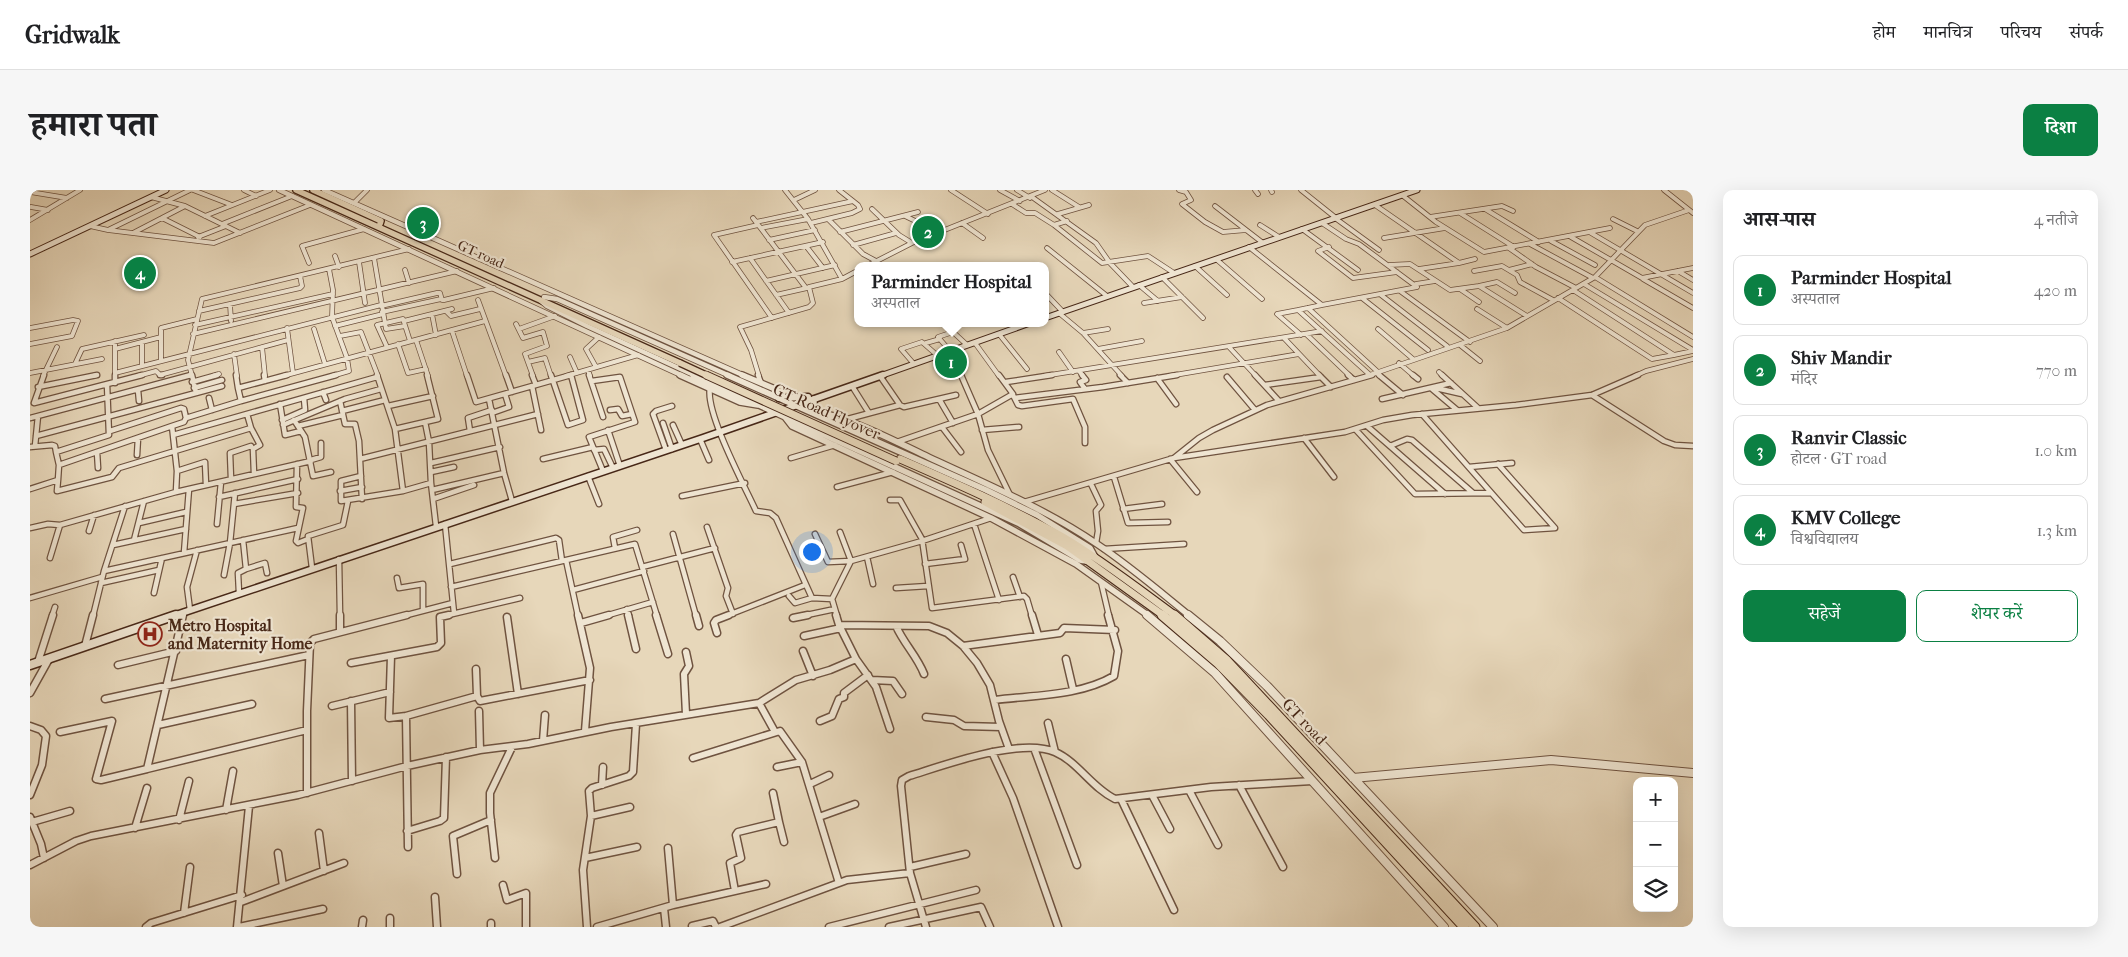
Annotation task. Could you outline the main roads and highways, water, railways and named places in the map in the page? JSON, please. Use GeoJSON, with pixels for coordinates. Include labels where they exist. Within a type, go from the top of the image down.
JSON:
{"type":"FeatureCollection","features":[{"type":"Feature","properties":{"kind":"highway"},"geometry":{"type":"LineString","coordinates":[[288,190],[366,225],[380,226]]}},
{"type":"Feature","properties":{"kind":"highway"},"geometry":{"type":"LineString","coordinates":[[296,190],[380,226]]}},
{"type":"Feature","properties":{"kind":"highway"},"geometry":{"type":"LineString","coordinates":[[305,190],[380,226]]}},
{"type":"Feature","properties":{"kind":"highway"},"geometry":{"type":"LineString","coordinates":[[313,190],[380,221],[380,226]]}},
{"type":"Feature","properties":{"kind":"highway","name":"GT road"},"geometry":{"type":"LineString","coordinates":[[380,226],[542,298]]}},
{"type":"Feature","properties":{"kind":"highway","name":"GT Road Flyover"},"geometry":{"type":"LineString","coordinates":[[542,298],[898,460],[1000,509],[1092,560]]}},
{"type":"Feature","properties":{"kind":"highway","name":"GT road"},"geometry":{"type":"LineString","coordinates":[[1092,560],[1169,620],[1218,663],[1269,714],[1464,927]]}},
{"type":"Feature","properties":{"kind":"highway","name":"GT road"},"geometry":{"type":"LineString","coordinates":[[1092,560],[1177,617],[1227,661],[1475,927]]}},
{"type":"Feature","properties":{"kind":"main road"},"geometry":{"type":"LineString","coordinates":[[30,252],[166,190]]}},
{"type":"Feature","properties":{"kind":"main road"},"geometry":{"type":"LineString","coordinates":[[1049,316],[1416,190]]}},
{"type":"Feature","properties":{"kind":"main road"},"geometry":{"type":"LineString","coordinates":[[30,252],[90,226],[158,192]]}},
{"type":"Feature","properties":{"kind":"main road"},"geometry":{"type":"LineString","coordinates":[[30,665],[436,526],[669,450],[811,398],[852,386],[967,346],[999,334],[1010,327]]}},
{"type":"Feature","properties":{"kind":"main road"},"geometry":{"type":"LineString","coordinates":[[778,398],[811,398]]}},
{"type":"Feature","properties":{"kind":"main road"},"geometry":{"type":"LineString","coordinates":[[811,398],[813,410]]}},
{"type":"Feature","properties":{"kind":"place","name":"Ranvir Classic"},"geometry":{"type":"Point","coordinates":[423,223]}},
{"type":"Feature","properties":{"kind":"place","name":"Shiv Mandir"},"geometry":{"type":"Point","coordinates":[928,232]}},
{"type":"Feature","properties":{"kind":"place","name":"KMV College"},"geometry":{"type":"Point","coordinates":[140,273]}},
{"type":"Feature","properties":{"kind":"place","name":"Parminder Hospital"},"geometry":{"type":"Point","coordinates":[951,362]}},
{"type":"Feature","properties":{"kind":"place","name":"Metro Hospital and Maternity Home"},"geometry":{"type":"Point","coordinates":[150,634]}}]}
